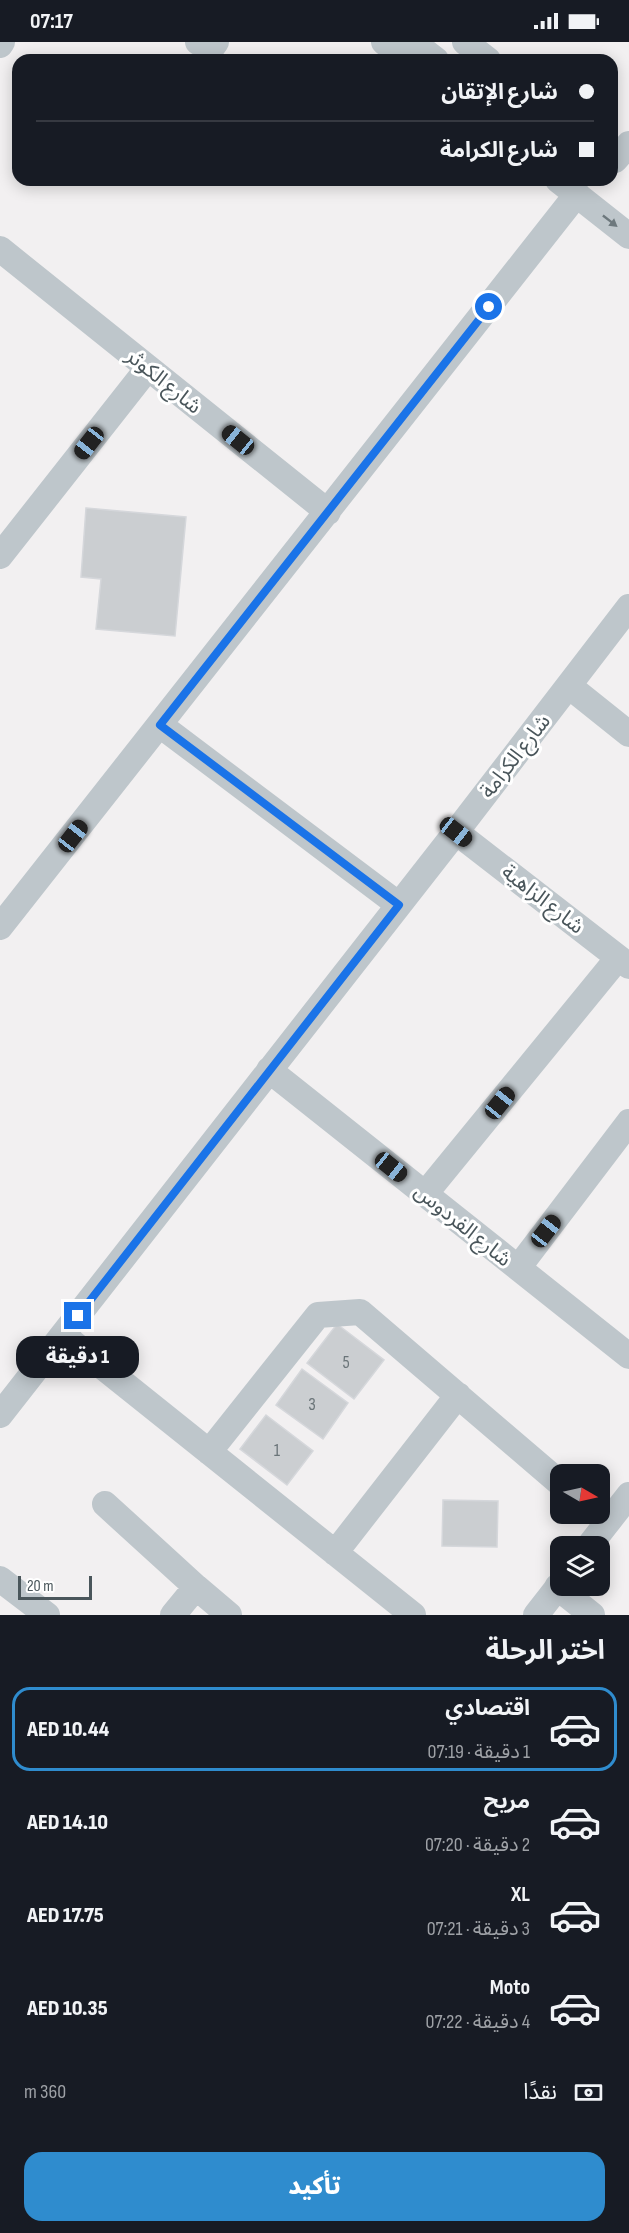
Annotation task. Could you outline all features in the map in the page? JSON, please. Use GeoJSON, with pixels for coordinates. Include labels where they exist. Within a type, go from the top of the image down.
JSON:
{"type":"FeatureCollection","features":[{"type":"Feature","properties":{"kind":"street"},"geometry":{"type":"LineString","coordinates":[[198,42],[211,49],[216,42]]}},
{"type":"Feature","properties":{"kind":"street"},"geometry":{"type":"LineString","coordinates":[[384,42],[399,54]]}},
{"type":"Feature","properties":{"kind":"street"},"geometry":{"type":"LineString","coordinates":[[413,42],[428,54]]}},
{"type":"Feature","properties":{"kind":"street"},"geometry":{"type":"LineString","coordinates":[[464,42],[480,54]]}},
{"type":"Feature","properties":{"kind":"street"},"geometry":{"type":"LineString","coordinates":[[0,927],[327,512],[568,187],[629,236]]}},
{"type":"Feature","properties":{"kind":"street","name":"شارع الكوثر"},"geometry":{"type":"LineString","coordinates":[[0,249],[327,512]]}},
{"type":"Feature","properties":{"kind":"street"},"geometry":{"type":"LineString","coordinates":[[0,556],[148,368]]}},
{"type":"Feature","properties":{"kind":"street","name":"شارع الكرامة"},"geometry":{"type":"LineString","coordinates":[[0,1415],[629,607]]}},
{"type":"Feature","properties":{"kind":"street"},"geometry":{"type":"LineString","coordinates":[[569,686],[629,734]]}},
{"type":"Feature","properties":{"kind":"street"},"geometry":{"type":"LineString","coordinates":[[160,725],[399,905]]}},
{"type":"Feature","properties":{"kind":"street","name":"شارع الزاهية"},"geometry":{"type":"LineString","coordinates":[[456,832],[624,962]]}},
{"type":"Feature","properties":{"kind":"street"},"geometry":{"type":"LineString","coordinates":[[425,1194],[624,962]]}},
{"type":"Feature","properties":{"kind":"street","name":"شارع الفردوس"},"geometry":{"type":"LineString","coordinates":[[269,1070],[629,1356]]}},
{"type":"Feature","properties":{"kind":"street"},"geometry":{"type":"LineString","coordinates":[[518,1268],[629,1122]]}},
{"type":"Feature","properties":{"kind":"street"},"geometry":{"type":"LineString","coordinates":[[209,1452],[318,1315],[360,1312],[550,1474]]}},
{"type":"Feature","properties":{"kind":"street"},"geometry":{"type":"LineString","coordinates":[[63,1335],[413,1615]]}},
{"type":"Feature","properties":{"kind":"street"},"geometry":{"type":"LineString","coordinates":[[335,1553],[458,1395]]}},
{"type":"Feature","properties":{"kind":"street"},"geometry":{"type":"LineString","coordinates":[[610,1511],[629,1495]]}},
{"type":"Feature","properties":{"kind":"street"},"geometry":{"type":"LineString","coordinates":[[105,1504],[229,1615]]}},
{"type":"Feature","properties":{"kind":"street"},"geometry":{"type":"LineString","coordinates":[[0,1579],[47,1615]]}},
{"type":"Feature","properties":{"kind":"street"},"geometry":{"type":"LineString","coordinates":[[173,1615],[196,1587]]}},
{"type":"Feature","properties":{"kind":"street"},"geometry":{"type":"LineString","coordinates":[[536,1615],[551,1596]]}},
{"type":"Feature","properties":{"kind":"street"},"geometry":{"type":"LineString","coordinates":[[571,1596],[592,1615]]}},
{"type":"Feature","properties":{"kind":"building"},"geometry":{"type":"Polygon","coordinates":[[[86,508],[186,517],[175,636],[96,629],[101,579],[81,577],[86,508]]]}},
{"type":"Feature","properties":{"kind":"building"},"geometry":{"type":"Polygon","coordinates":[[[337,1324],[384,1360],[354,1399],[307,1363],[337,1324]]]}},
{"type":"Feature","properties":{"kind":"building"},"geometry":{"type":"Polygon","coordinates":[[[302,1369],[348,1403],[323,1439],[276,1405],[302,1369]]]}},
{"type":"Feature","properties":{"kind":"building"},"geometry":{"type":"Polygon","coordinates":[[[266,1415],[313,1451],[287,1485],[240,1449],[266,1415]]]}},
{"type":"Feature","properties":{"kind":"building"},"geometry":{"type":"Polygon","coordinates":[[[443,1500],[498,1501],[497,1547],[442,1546],[443,1500]]]}},
{"type":"Feature","properties":{"kind":"route"},"geometry":{"type":"LineString","coordinates":[[78,1316],[399,905],[160,725],[489,307]]}}]}
